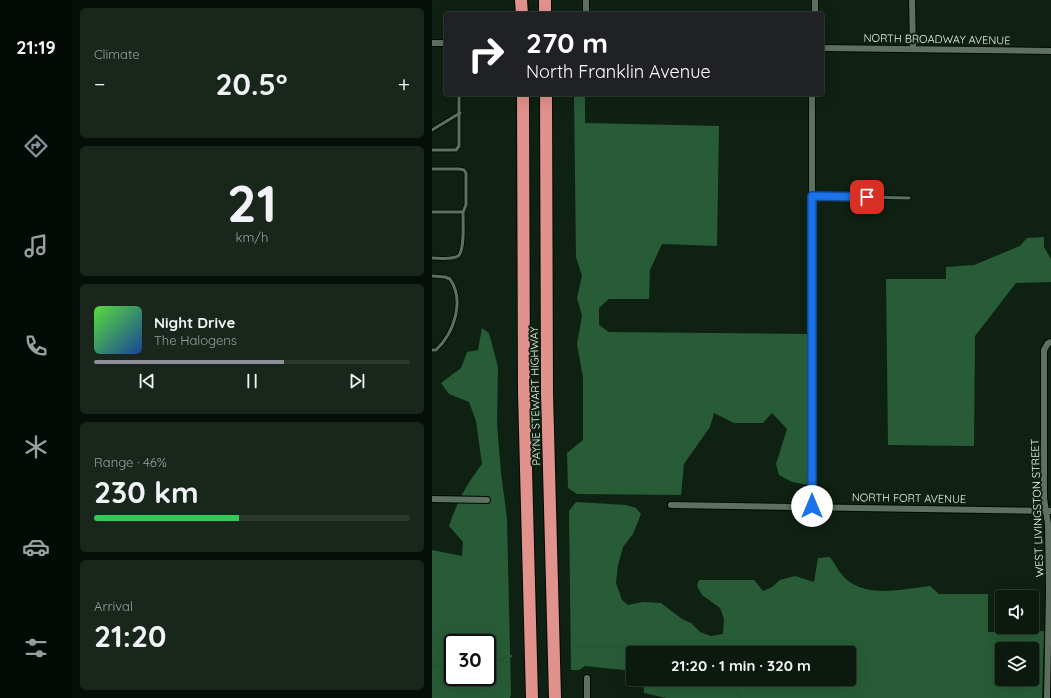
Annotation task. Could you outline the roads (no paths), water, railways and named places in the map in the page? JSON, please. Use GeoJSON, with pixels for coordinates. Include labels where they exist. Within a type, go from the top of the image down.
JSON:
{"type":"FeatureCollection","features":[{"type":"Feature","properties":{"kind":"highway"},"geometry":{"type":"LineString","coordinates":[[521,0],[522,12]]}},
{"type":"Feature","properties":{"kind":"highway"},"geometry":{"type":"LineString","coordinates":[[545,0],[545,12]]}},
{"type":"Feature","properties":{"kind":"highway","name":"PAYNE STEWART HIGHWAY"},"geometry":{"type":"LineString","coordinates":[[523,96],[524,392],[532,698]]}},
{"type":"Feature","properties":{"kind":"highway","name":"PAYNE STEWART HIGHWAY"},"geometry":{"type":"LineString","coordinates":[[546,96],[547,393],[555,698]]}},
{"type":"Feature","properties":{"kind":"highway"},"geometry":{"type":"LineString","coordinates":[[554,644],[563,698]]}},
{"type":"Feature","properties":{"kind":"highway"},"geometry":{"type":"LineString","coordinates":[[526,698],[532,654]]}},
{"type":"Feature","properties":{"kind":"street"},"geometry":{"type":"LineString","coordinates":[[586,0],[586,12]]}},
{"type":"Feature","properties":{"kind":"street"},"geometry":{"type":"LineString","coordinates":[[815,0],[815,12]]}},
{"type":"Feature","properties":{"kind":"street"},"geometry":{"type":"LineString","coordinates":[[912,0],[912,48]]}},
{"type":"Feature","properties":{"kind":"street"},"geometry":{"type":"LineString","coordinates":[[432,43],[444,43]]}},
{"type":"Feature","properties":{"kind":"street","name":"NORTH BROADWAY AVENUE"},"geometry":{"type":"LineString","coordinates":[[824,48],[1051,51]]}},
{"type":"Feature","properties":{"kind":"street"},"geometry":{"type":"LineString","coordinates":[[812,96],[812,506]]}},
{"type":"Feature","properties":{"kind":"street","name":"WEST LIVINGSTON STREET"},"geometry":{"type":"LineString","coordinates":[[1047,698],[1049,590],[1044,350],[1050,342]]}},
{"type":"Feature","properties":{"kind":"street"},"geometry":{"type":"LineString","coordinates":[[432,500],[487,500]]}},
{"type":"Feature","properties":{"kind":"street","name":"NORTH FORT AVENUE"},"geometry":{"type":"LineString","coordinates":[[671,505],[1048,510]]}},
{"type":"Feature","properties":{"kind":"street"},"geometry":{"type":"LineString","coordinates":[[587,678],[587,698]]}},
{"type":"Feature","properties":{"kind":"lane"},"geometry":{"type":"LineString","coordinates":[[432,150],[458,149],[460,143],[459,96]]}},
{"type":"Feature","properties":{"kind":"lane"},"geometry":{"type":"LineString","coordinates":[[432,130],[460,113]]}},
{"type":"Feature","properties":{"kind":"lane"},"geometry":{"type":"LineString","coordinates":[[432,169],[459,169],[464,170],[466,173],[466,205],[463,212],[463,240],[461,252],[458,256],[454,257],[432,258]]}},
{"type":"Feature","properties":{"kind":"lane"},"geometry":{"type":"LineString","coordinates":[[812,196],[909,198]]}},
{"type":"Feature","properties":{"kind":"lane"},"geometry":{"type":"LineString","coordinates":[[432,212],[463,212]]}},
{"type":"Feature","properties":{"kind":"lane"},"geometry":{"type":"LineString","coordinates":[[432,276],[445,277],[450,280],[456,290],[458,301],[457,310],[450,329],[441,345],[436,350],[432,350]]}},
{"type":"Feature","properties":{"kind":"waterway"},"geometry":{"type":"LineString","coordinates":[[578,647],[626,646]]}},
{"type":"Feature","properties":{"kind":"waterway"},"geometry":{"type":"LineString","coordinates":[[629,646],[681,646]]}},
{"type":"Feature","properties":{"kind":"waterway"},"geometry":{"type":"LineString","coordinates":[[496,660],[511,656]]}},
{"type":"Feature","properties":{"kind":"waterway"},"geometry":{"type":"LineString","coordinates":[[432,665],[444,666]]}},
{"type":"Feature","properties":{"kind":"waterway"},"geometry":{"type":"LineString","coordinates":[[728,686],[741,698]]}}]}
